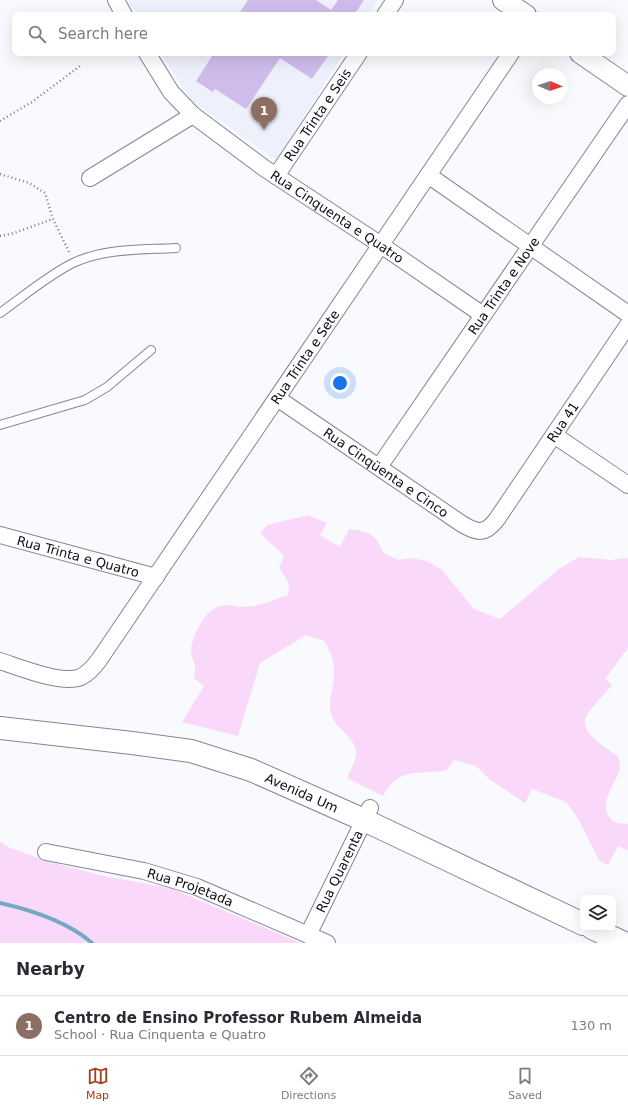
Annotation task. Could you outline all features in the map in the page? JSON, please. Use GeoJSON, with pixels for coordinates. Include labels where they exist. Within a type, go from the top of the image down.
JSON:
{"type":"FeatureCollection","features":[{"type":"Feature","properties":{"kind":"main road","name":"Avenida Um"},"geometry":{"type":"LineString","coordinates":[[0,715],[147,730],[195,738],[246,753],[289,770],[367,814],[580,922]]}},
{"type":"Feature","properties":{"kind":"main road","name":"Avenida Um"},"geometry":{"type":"LineString","coordinates":[[0,728],[191,751],[251,770],[367,814],[580,907]]}},
{"type":"Feature","properties":{"kind":"main road"},"geometry":{"type":"LineString","coordinates":[[616,923],[628,929]]}},
{"type":"Feature","properties":{"kind":"main road"},"geometry":{"type":"LineString","coordinates":[[598,931],[624,943]]}},
{"type":"Feature","properties":{"kind":"street"},"geometry":{"type":"LineString","coordinates":[[116,0],[122,12]]}},
{"type":"Feature","properties":{"kind":"street"},"geometry":{"type":"LineString","coordinates":[[387,12],[395,0]]}},
{"type":"Feature","properties":{"kind":"street"},"geometry":{"type":"LineString","coordinates":[[504,0],[522,12]]}},
{"type":"Feature","properties":{"kind":"street","name":"Rua Cinquenta e Quatro"},"geometry":{"type":"LineString","coordinates":[[149,56],[171,92],[193,114],[276,176],[381,245],[483,315]]}},
{"type":"Feature","properties":{"kind":"street","name":"Rua Trinta e Seis"},"geometry":{"type":"LineString","coordinates":[[276,176],[357,56]]}},
{"type":"Feature","properties":{"kind":"street","name":"Rua Trinta e Sete"},"geometry":{"type":"LineString","coordinates":[[0,661],[65,679],[80,677],[90,671],[156,577],[509,56]]}},
{"type":"Feature","properties":{"kind":"street"},"geometry":{"type":"LineString","coordinates":[[584,56],[628,86]]}},
{"type":"Feature","properties":{"kind":"street","name":"Rua Trinta e Nove"},"geometry":{"type":"LineString","coordinates":[[379,467],[628,104]]}},
{"type":"Feature","properties":{"kind":"street"},"geometry":{"type":"LineString","coordinates":[[90,178],[193,114]]}},
{"type":"Feature","properties":{"kind":"street"},"geometry":{"type":"LineString","coordinates":[[428,175],[628,314]]}},
{"type":"Feature","properties":{"kind":"street","name":"Rua 41"},"geometry":{"type":"LineString","coordinates":[[496,519],[628,325]]}},
{"type":"Feature","properties":{"kind":"street","name":"Rua Cinqüenta e Cinco"},"geometry":{"type":"LineString","coordinates":[[276,398],[472,530],[482,532],[491,527],[496,519]]}},
{"type":"Feature","properties":{"kind":"street"},"geometry":{"type":"LineString","coordinates":[[554,435],[628,485]]}},
{"type":"Feature","properties":{"kind":"street","name":"Rua Trinta e Quatro"},"geometry":{"type":"LineString","coordinates":[[0,535],[156,577]]}},
{"type":"Feature","properties":{"kind":"street","name":"Rua Quarenta"},"geometry":{"type":"LineString","coordinates":[[308,934],[367,814]]}},
{"type":"Feature","properties":{"kind":"street","name":"Rua Projetada"},"geometry":{"type":"LineString","coordinates":[[46,852],[144,871],[197,887],[327,943]]}},
{"type":"Feature","properties":{"kind":"lane"},"geometry":{"type":"LineString","coordinates":[[0,313],[53,275],[74,263],[92,256],[127,250],[176,248]]}},
{"type":"Feature","properties":{"kind":"lane"},"geometry":{"type":"LineString","coordinates":[[0,425],[85,400],[107,387],[152,350]]}},
{"type":"Feature","properties":{"kind":"path"},"geometry":{"type":"LineString","coordinates":[[0,121],[32,102],[80,66]]}},
{"type":"Feature","properties":{"kind":"path"},"geometry":{"type":"LineString","coordinates":[[0,174],[29,183],[45,193],[54,219],[74,263]]}},
{"type":"Feature","properties":{"kind":"path"},"geometry":{"type":"LineString","coordinates":[[0,236],[54,219]]}},
{"type":"Feature","properties":{"kind":"shaded area"},"geometry":{"type":"Polygon","coordinates":[[[128,0],[378,0],[370,12],[135,12],[128,0]]]}},
{"type":"Feature","properties":{"kind":"shaded area"},"geometry":{"type":"Polygon","coordinates":[[[163,56],[342,56],[276,160],[191,100],[163,56]]]}},
{"type":"Feature","properties":{"kind":"shaded area"},"geometry":{"type":"Polygon","coordinates":[[[308,515],[327,523],[320,535],[340,547],[349,529],[356,530],[374,537],[378,541],[383,553],[398,560],[411,558],[427,561],[442,570],[474,609],[500,619],[559,569],[579,557],[611,560],[628,558],[628,648],[605,679],[612,685],[587,715],[585,721],[586,728],[590,734],[607,749],[618,756],[620,770],[610,790],[606,803],[606,810],[608,816],[613,821],[628,824],[628,851],[618,846],[608,865],[599,860],[579,820],[566,802],[532,789],[525,803],[489,779],[476,766],[454,760],[447,770],[411,774],[396,780],[383,796],[347,778],[356,752],[353,742],[334,721],[332,716],[330,701],[334,667],[332,658],[324,641],[306,635],[260,663],[238,736],[182,722],[204,686],[194,678],[195,667],[191,650],[193,641],[203,619],[208,613],[221,606],[254,606],[288,595],[289,584],[279,567],[284,556],[260,533],[267,525],[308,515]]]}},
{"type":"Feature","properties":{"kind":"shaded area"},"geometry":{"type":"Polygon","coordinates":[[[0,842],[8,847],[50,862],[104,876],[170,888],[301,943],[0,943],[0,842]]]}},
{"type":"Feature","properties":{"kind":"building"},"geometry":{"type":"Polygon","coordinates":[[[248,0],[316,0],[331,10],[338,0],[364,0],[356,12],[240,12],[248,0]]]}},
{"type":"Feature","properties":{"kind":"building"},"geometry":{"type":"Polygon","coordinates":[[[212,56],[328,56],[312,79],[280,58],[246,109],[215,89],[213,92],[196,81],[212,56]]]}},
{"type":"Feature","properties":{"kind":"waterway"},"geometry":{"type":"LineString","coordinates":[[0,903],[24,909],[61,923],[92,943]]}},
{"type":"Feature","properties":{"kind":"place","name":"Centro de Ensino Professor Rubem Almeida"},"geometry":{"type":"Point","coordinates":[264,130]}}]}
